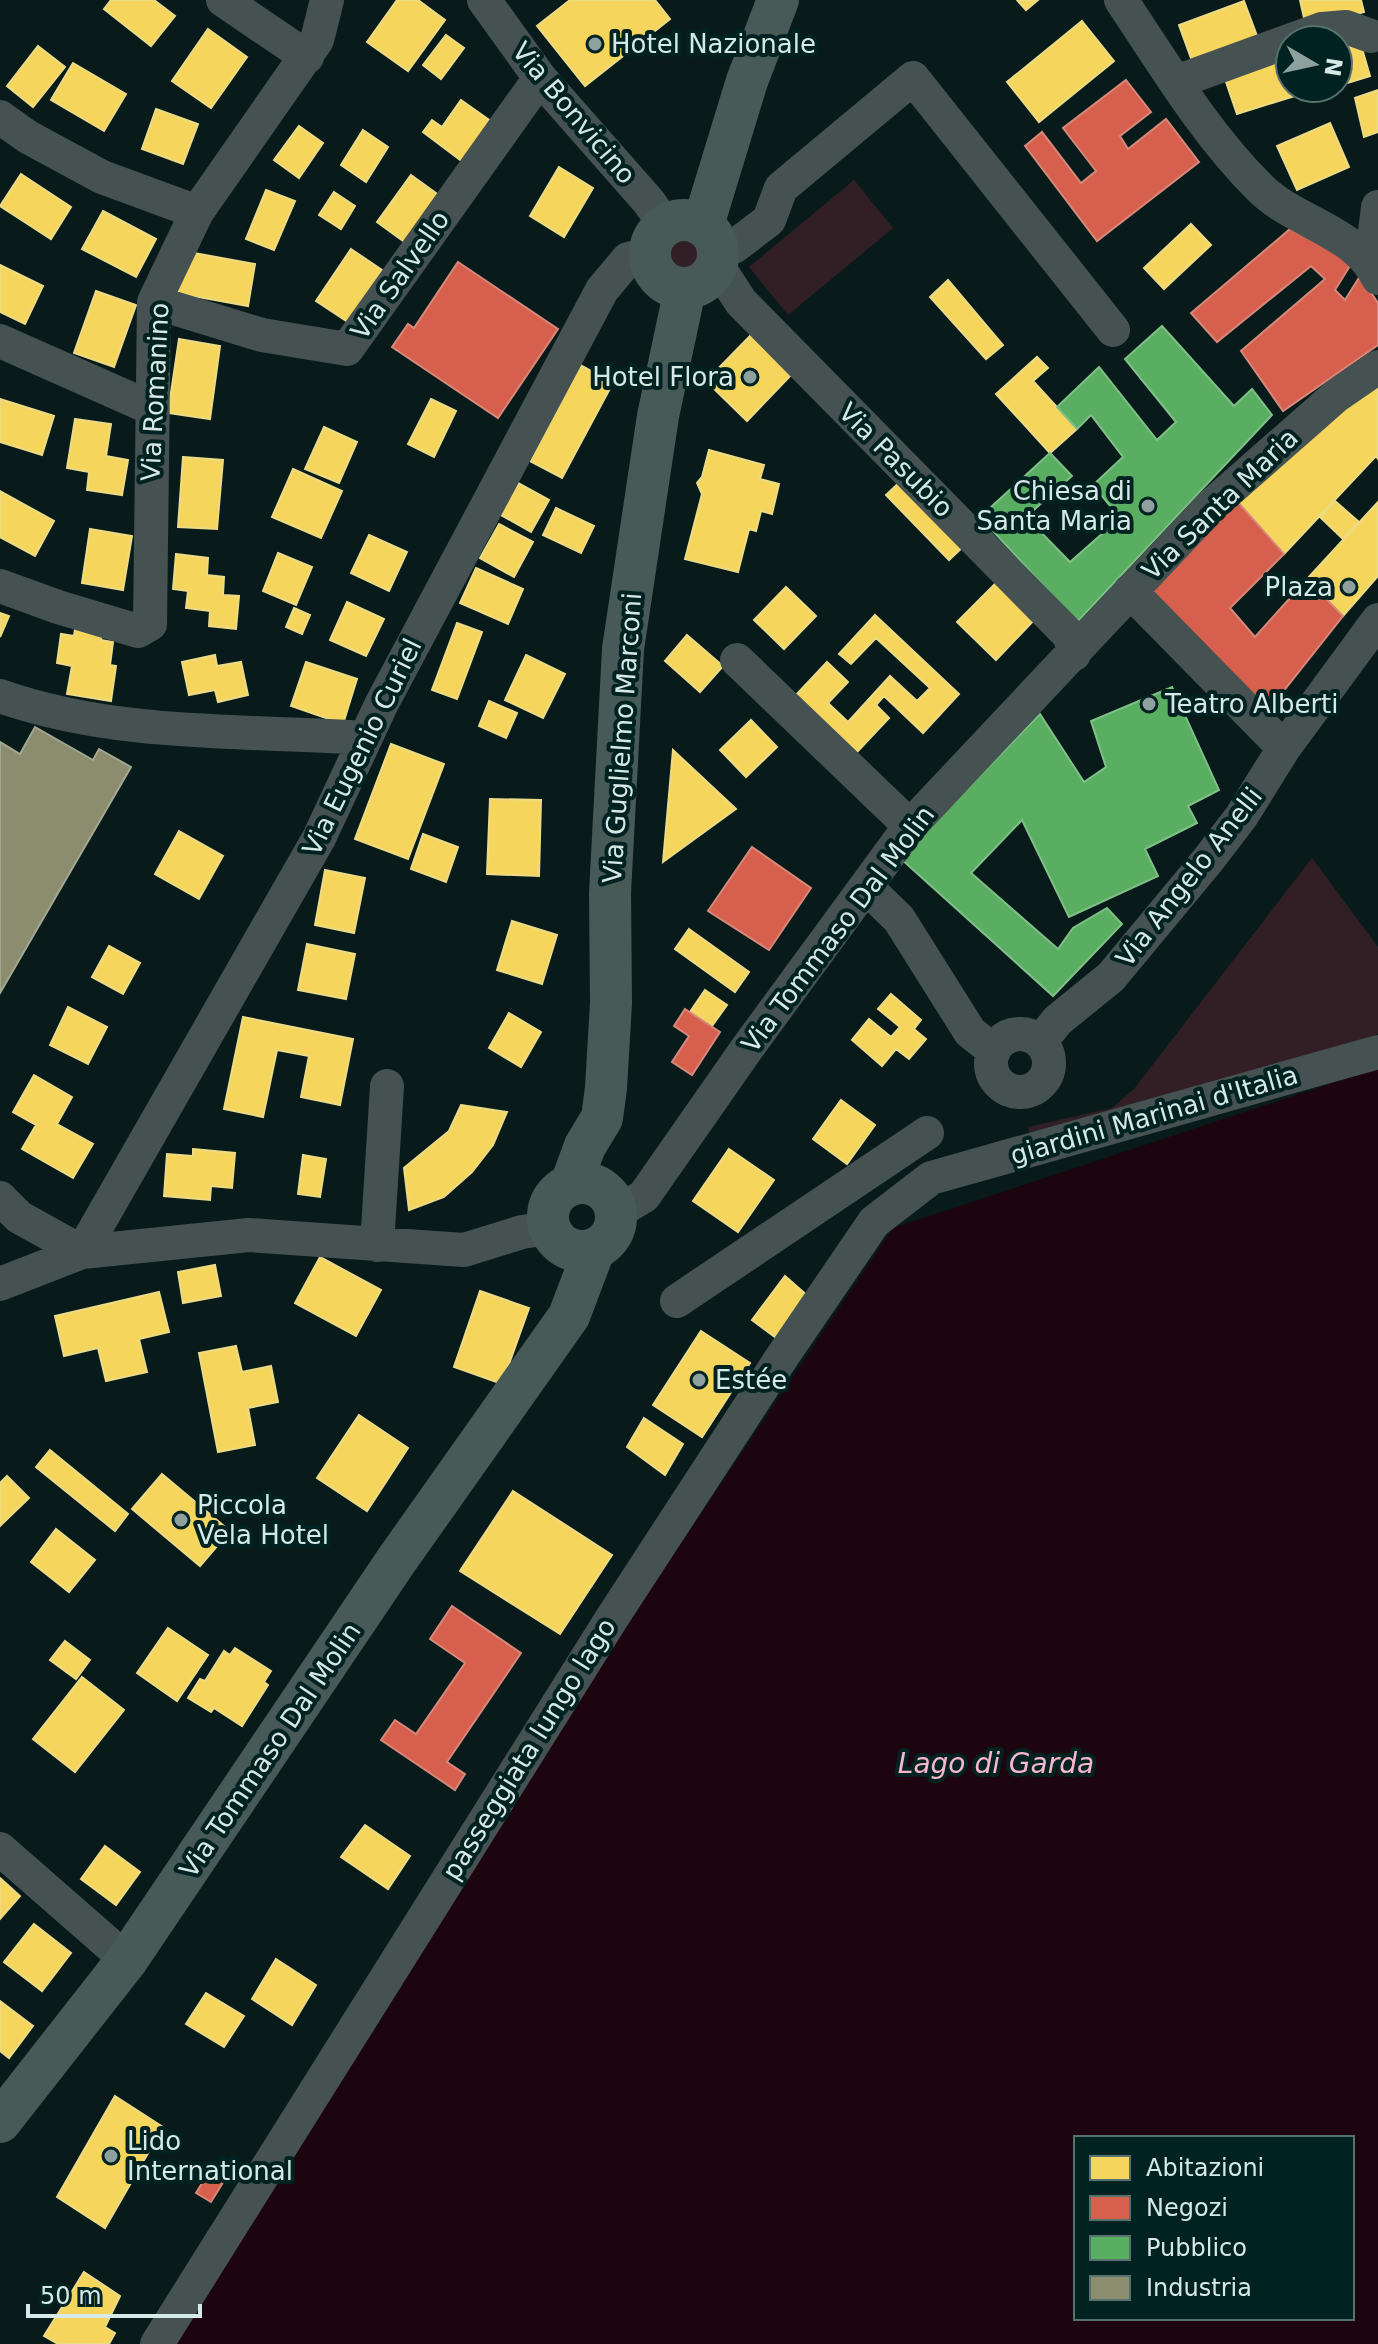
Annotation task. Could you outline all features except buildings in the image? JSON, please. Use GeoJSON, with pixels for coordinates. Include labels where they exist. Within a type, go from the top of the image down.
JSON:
{"type":"FeatureCollection","features":[{"type":"Feature","properties":{"kind":"main road","name":"Via Guglielmo Marconi"},"geometry":{"type":"LineString","coordinates":[[598,1197],[609,1142],[602,1118],[611,1003],[610,893],[623,649],[658,416],[690,252],[747,81],[778,0]]}},
{"type":"Feature","properties":{"kind":"main road","name":"Via Tommaso Dal Molin"},"geometry":{"type":"LineString","coordinates":[[0,2122],[127,1960],[529,1370],[553,1311],[568,1241],[547,1217],[554,1197],[598,1197]]}},
{"type":"Feature","properties":{"kind":"main road"},"geometry":{"type":"LineString","coordinates":[[568,1241],[611,1235],[598,1197]]}},
{"type":"Feature","properties":{"kind":"street"},"geometry":{"type":"LineString","coordinates":[[223,0],[307,57]]}},
{"type":"Feature","properties":{"kind":"street","name":"Via Romanino"},"geometry":{"type":"LineString","coordinates":[[0,586],[138,631],[150,624],[154,302],[197,212],[317,40],[327,0]]}},
{"type":"Feature","properties":{"kind":"street","name":"Via Bonvicino"},"geometry":{"type":"LineString","coordinates":[[484,0],[540,78],[690,252]]}},
{"type":"Feature","properties":{"kind":"street"},"geometry":{"type":"LineString","coordinates":[[1121,0],[1225,149],[1261,190],[1355,248],[1375,271]]}},
{"type":"Feature","properties":{"kind":"street"},"geometry":{"type":"LineString","coordinates":[[1176,82],[1322,29],[1346,27],[1371,36]]}},
{"type":"Feature","properties":{"kind":"street","name":"Via Salvello"},"geometry":{"type":"LineString","coordinates":[[154,302],[262,335],[347,349],[540,78]]}},
{"type":"Feature","properties":{"kind":"street","name":"Via Eugenio Curiel"},"geometry":{"type":"LineString","coordinates":[[82,1252],[319,838],[365,738],[602,290],[628,259],[735,246],[769,220],[781,188],[913,78],[1113,330]]}},
{"type":"Feature","properties":{"kind":"street"},"geometry":{"type":"LineString","coordinates":[[0,117],[28,137],[102,177],[197,212]]}},
{"type":"Feature","properties":{"kind":"street"},"geometry":{"type":"LineString","coordinates":[[1375,271],[1378,207]]}},
{"type":"Feature","properties":{"kind":"street","name":"Via Pasubio"},"geometry":{"type":"LineString","coordinates":[[690,252],[1070,636],[1074,654]]}},
{"type":"Feature","properties":{"kind":"street"},"geometry":{"type":"LineString","coordinates":[[0,341],[151,408]]}},
{"type":"Feature","properties":{"kind":"street","name":"Via Santa Maria"},"geometry":{"type":"LineString","coordinates":[[1074,654],[1212,505],[1336,396],[1378,367]]}},
{"type":"Feature","properties":{"kind":"street"},"geometry":{"type":"LineString","coordinates":[[1130,591],[1284,748]]}},
{"type":"Feature","properties":{"kind":"street","name":"Via Angelo Anelli"},"geometry":{"type":"LineString","coordinates":[[1040,1042],[1058,1020],[1111,977],[1170,907],[1241,817],[1284,748],[1378,620]]}},
{"type":"Feature","properties":{"kind":"street","name":"Via Tommaso Dal Molin"},"geometry":{"type":"LineString","coordinates":[[598,1197],[644,1196],[748,1047],[910,826],[1074,654]]}},
{"type":"Feature","properties":{"kind":"street"},"geometry":{"type":"LineString","coordinates":[[737,660],[910,826]]}},
{"type":"Feature","properties":{"kind":"street"},"geometry":{"type":"LineString","coordinates":[[0,696],[40,710],[151,729],[365,738]]}},
{"type":"Feature","properties":{"kind":"street"},"geometry":{"type":"LineString","coordinates":[[866,887],[899,919],[970,1032],[994,1051]]}},
{"type":"Feature","properties":{"kind":"street"},"geometry":{"type":"LineString","coordinates":[[1018,1034],[1040,1042],[1048,1055],[1048,1070],[1041,1083],[1029,1091],[1007,1089],[997,1079],[991,1066],[994,1051],[1004,1039],[1018,1034]]}},
{"type":"Feature","properties":{"kind":"street","name":"giardini Marinai d'Italia"},"geometry":{"type":"LineString","coordinates":[[931,1178],[1378,1052]]}},
{"type":"Feature","properties":{"kind":"street"},"geometry":{"type":"LineString","coordinates":[[377,1245],[387,1086]]}},
{"type":"Feature","properties":{"kind":"street"},"geometry":{"type":"LineString","coordinates":[[677,1301],[918,1139],[931,1178]]}},
{"type":"Feature","properties":{"kind":"street","name":"passeggiata lungo lago"},"geometry":{"type":"LineString","coordinates":[[157,2344],[612,1618],[782,1357],[874,1222],[931,1178]]}},
{"type":"Feature","properties":{"kind":"street"},"geometry":{"type":"LineString","coordinates":[[0,1198],[19,1217],[82,1252]]}},
{"type":"Feature","properties":{"kind":"street"},"geometry":{"type":"LineString","coordinates":[[0,1284],[82,1252],[249,1235],[464,1250],[522,1232],[568,1241]]}},
{"type":"Feature","properties":{"kind":"street"},"geometry":{"type":"LineString","coordinates":[[0,1849],[127,1960]]}},
{"type":"Feature","properties":{"kind":"shaded area"},"geometry":{"type":"Polygon","coordinates":[[[854,180],[893,228],[788,315],[749,267],[854,180]]]}},
{"type":"Feature","properties":{"kind":"shaded area"},"geometry":{"type":"Polygon","coordinates":[[[684,241],[694,245],[698,255],[694,265],[684,269],[674,265],[670,255],[674,245],[684,241]]]}},
{"type":"Feature","properties":{"kind":"shaded area"},"geometry":{"type":"Polygon","coordinates":[[[1312,858],[1378,947],[1378,1034],[1219,1091],[1033,1145],[1028,1127],[1112,1108],[1134,1089],[1312,858]]]}},
{"type":"Feature","properties":{"kind":"water","name":"Lago di Garda"},"geometry":{"type":"Polygon","coordinates":[[[1378,1068],[1378,2344],[159,2344],[376,1996],[893,1228],[1378,1068]]]}},
{"type":"Feature","properties":{"kind":"place","name":"Hotel Nazionale"},"geometry":{"type":"Point","coordinates":[595,44]}},
{"type":"Feature","properties":{"kind":"place","name":"Hotel Flora"},"geometry":{"type":"Point","coordinates":[750,377]}},
{"type":"Feature","properties":{"kind":"place","name":"Chiesa di Santa Maria"},"geometry":{"type":"Point","coordinates":[1148,506]}},
{"type":"Feature","properties":{"kind":"place","name":"Plaza"},"geometry":{"type":"Point","coordinates":[1349,587]}},
{"type":"Feature","properties":{"kind":"place","name":"Teatro Alberti"},"geometry":{"type":"Point","coordinates":[1149,704]}},
{"type":"Feature","properties":{"kind":"place","name":"Estée"},"geometry":{"type":"Point","coordinates":[699,1380]}},
{"type":"Feature","properties":{"kind":"place","name":"Piccola Vela Hotel"},"geometry":{"type":"Point","coordinates":[181,1520]}},
{"type":"Feature","properties":{"kind":"place","name":"Lido International"},"geometry":{"type":"Point","coordinates":[111,2156]}}]}
